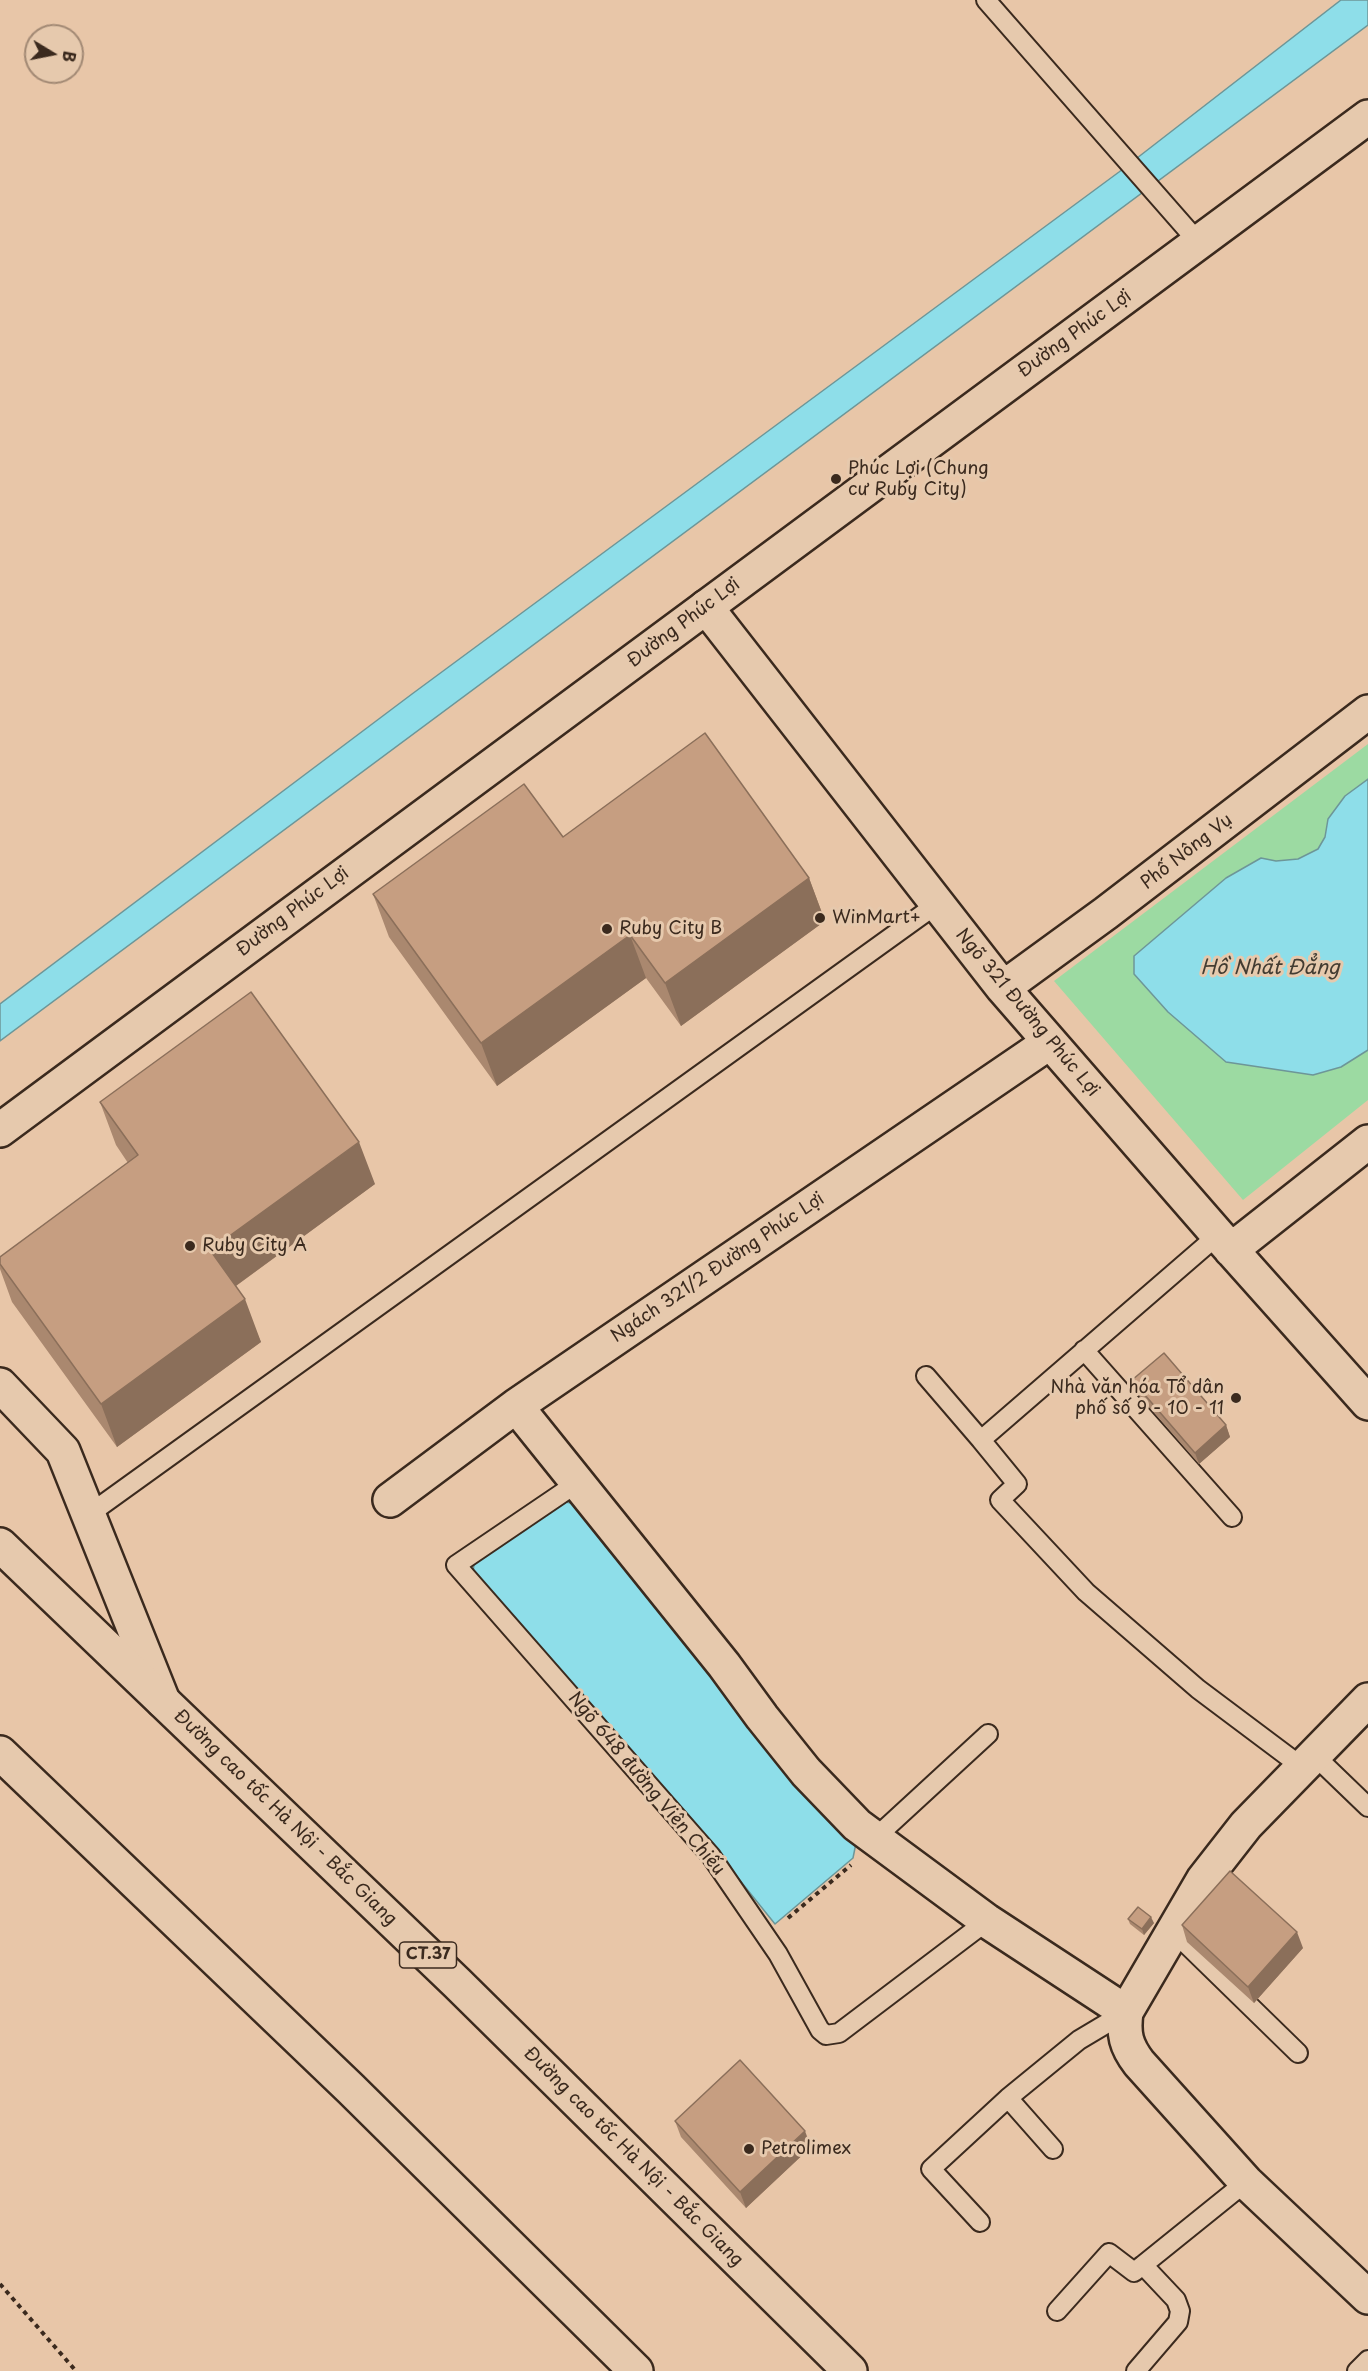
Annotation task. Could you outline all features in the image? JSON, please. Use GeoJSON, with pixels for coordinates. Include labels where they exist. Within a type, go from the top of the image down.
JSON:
{"type":"FeatureCollection","features":[{"type":"Feature","properties":{"kind":"main road","name":"Đường Phúc Lợi"},"geometry":{"type":"LineString","coordinates":[[0,1130],[1368,117]]}},
{"type":"Feature","properties":{"kind":"main road","name":"Ngõ 321 Đường Phúc Lợi"},"geometry":{"type":"LineString","coordinates":[[706,607],[1003,988],[1224,1243],[1368,1403]]}},
{"type":"Feature","properties":{"kind":"main road","name":"Phố Nông Vụ"},"geometry":{"type":"LineString","coordinates":[[1003,988],[1107,913],[1368,712]]}},
{"type":"Feature","properties":{"kind":"main road","name":"Ngách 321/2 Đường Phúc Lợi"},"geometry":{"type":"LineString","coordinates":[[390,1500],[516,1406],[1050,1042]]}},
{"type":"Feature","properties":{"kind":"main road"},"geometry":{"type":"LineString","coordinates":[[1224,1243],[1368,1143]]}},
{"type":"Feature","properties":{"kind":"main road"},"geometry":{"type":"LineString","coordinates":[[0,1385],[63,1451],[163,1701]]}},
{"type":"Feature","properties":{"kind":"main road"},"geometry":{"type":"LineString","coordinates":[[516,1406],[724,1665],[762,1718],[806,1772],[857,1825],[987,1921],[1126,2012]]}},
{"type":"Feature","properties":{"kind":"main road","name":"Đường cao tốc Hà Nội - Bắc Giang"},"geometry":{"type":"LineString","coordinates":[[0,1545],[448,1974],[850,2371]]}},
{"type":"Feature","properties":{"kind":"main road"},"geometry":{"type":"LineString","coordinates":[[1368,1700],[1246,1825],[1221,1868],[1203,1880],[1126,2012],[1123,2030],[1128,2049],[1246,2182],[1368,2297]]}},
{"type":"Feature","properties":{"kind":"main road"},"geometry":{"type":"LineString","coordinates":[[0,1753],[351,2089],[636,2371]]}},
{"type":"Feature","properties":{"kind":"lane"},"geometry":{"type":"LineString","coordinates":[[986,0],[1199,243]]}},
{"type":"Feature","properties":{"kind":"lane"},"geometry":{"type":"LineString","coordinates":[[88,1515],[937,904]]}},
{"type":"Feature","properties":{"kind":"lane"},"geometry":{"type":"LineString","coordinates":[[981,1440],[1084,1350],[1224,1243]]}},
{"type":"Feature","properties":{"kind":"lane"},"geometry":{"type":"LineString","coordinates":[[1084,1350],[1232,1517]]}},
{"type":"Feature","properties":{"kind":"lane"},"geometry":{"type":"LineString","coordinates":[[927,1376],[1017,1484],[1000,1500],[1086,1592],[1198,1689],[1308,1761],[1368,1807]]}},
{"type":"Feature","properties":{"kind":"lane","name":"Ngõ 648 đường Viên Chiếu"},"geometry":{"type":"LineString","coordinates":[[577,1483],[456,1565],[695,1836],[766,1936],[820,2030],[826,2035],[832,2035],[987,1921]]}},
{"type":"Feature","properties":{"kind":"lane"},"geometry":{"type":"LineString","coordinates":[[877,1840],[988,1734]]}},
{"type":"Feature","properties":{"kind":"lane"},"geometry":{"type":"LineString","coordinates":[[1173,1931],[1298,2053]]}},
{"type":"Feature","properties":{"kind":"lane"},"geometry":{"type":"LineString","coordinates":[[980,2222],[931,2169],[1008,2098],[1079,2040],[1126,2012]]}},
{"type":"Feature","properties":{"kind":"lane"},"geometry":{"type":"LineString","coordinates":[[1008,2098],[1053,2149]]}},
{"type":"Feature","properties":{"kind":"lane"},"geometry":{"type":"LineString","coordinates":[[1057,2312],[1109,2253],[1134,2272],[1246,2182]]}},
{"type":"Feature","properties":{"kind":"lane"},"geometry":{"type":"LineString","coordinates":[[1136,2371],[1178,2322],[1180,2311],[1176,2300],[1143,2265]]}},
{"type":"Feature","properties":{"kind":"lane"},"geometry":{"type":"LineString","coordinates":[[1357,2371],[1368,2360]]}},
{"type":"Feature","properties":{"kind":"path"},"geometry":{"type":"LineString","coordinates":[[766,1936],[877,1840]]}},
{"type":"Feature","properties":{"kind":"path"},"geometry":{"type":"LineString","coordinates":[[0,2284],[76,2371]]}},
{"type":"Feature","properties":{"kind":"green space"},"geometry":{"type":"Polygon","coordinates":[[[1368,744],[1368,1100],[1243,1200],[1054,981],[1368,744]]]}},
{"type":"Feature","properties":{"kind":"water"},"geometry":{"type":"Polygon","coordinates":[[[1341,0],[1368,0],[1368,25],[0,1041],[0,1004],[412,694],[1119,172],[1341,0]]]}},
{"type":"Feature","properties":{"kind":"water","name":"Hồ Nhất Đẳng"},"geometry":{"type":"Polygon","coordinates":[[[1368,779],[1368,1050],[1341,1067],[1313,1075],[1226,1062],[1168,1012],[1134,974],[1134,956],[1226,878],[1261,858],[1276,861],[1298,859],[1318,849],[1325,837],[1328,819],[1345,796],[1368,779]]]}},
{"type":"Feature","properties":{"kind":"water"},"geometry":{"type":"Polygon","coordinates":[[[565,1502],[577,1504],[639,1579],[716,1684],[778,1762],[856,1843],[853,1858],[775,1924],[717,1852],[473,1573],[474,1564],[565,1502]]]}},
{"type":"Feature","properties":{"kind":"building","name":"Ruby City B"},"geometry":{"type":"Polygon","coordinates":[[[705,733],[809,878],[665,983],[630,935],[481,1043],[373,894],[524,784],[563,837],[705,733]]]}},
{"type":"Feature","properties":{"kind":"building","name":"Ruby City A"},"geometry":{"type":"Polygon","coordinates":[[[251,992],[359,1142],[210,1250],[245,1299],[101,1404],[0,1264],[0,1257],[138,1155],[100,1102],[251,992]]]}},
{"type":"Feature","properties":{"kind":"building"},"geometry":{"type":"Polygon","coordinates":[[[1164,1353],[1226,1425],[1195,1453],[1132,1380],[1164,1353]]]}},
{"type":"Feature","properties":{"kind":"building"},"geometry":{"type":"Polygon","coordinates":[[[1230,1871],[1297,1932],[1248,1987],[1182,1925],[1230,1871]]]}},
{"type":"Feature","properties":{"kind":"building"},"geometry":{"type":"Polygon","coordinates":[[[1138,1907],[1151,1917],[1142,1929],[1128,1919],[1138,1907]]]}},
{"type":"Feature","properties":{"kind":"building"},"geometry":{"type":"Polygon","coordinates":[[[740,2060],[805,2131],[740,2192],[675,2121],[740,2060]]]}},
{"type":"Feature","properties":{"kind":"place","name":"Phúc Lợi (Chung cư Ruby City)"},"geometry":{"type":"Point","coordinates":[836,479]}},
{"type":"Feature","properties":{"kind":"place","name":"WinMart+"},"geometry":{"type":"Point","coordinates":[820,918]}},
{"type":"Feature","properties":{"kind":"place","name":"Ruby City B"},"geometry":{"type":"Point","coordinates":[607,929]}},
{"type":"Feature","properties":{"kind":"place","name":"Ruby City A"},"geometry":{"type":"Point","coordinates":[190,1246]}},
{"type":"Feature","properties":{"kind":"place","name":"Nhà văn hóa Tổ dân phố số 9 - 10 - 11"},"geometry":{"type":"Point","coordinates":[1236,1398]}},
{"type":"Feature","properties":{"kind":"place","name":"Petrolimex"},"geometry":{"type":"Point","coordinates":[749,2149]}}]}
